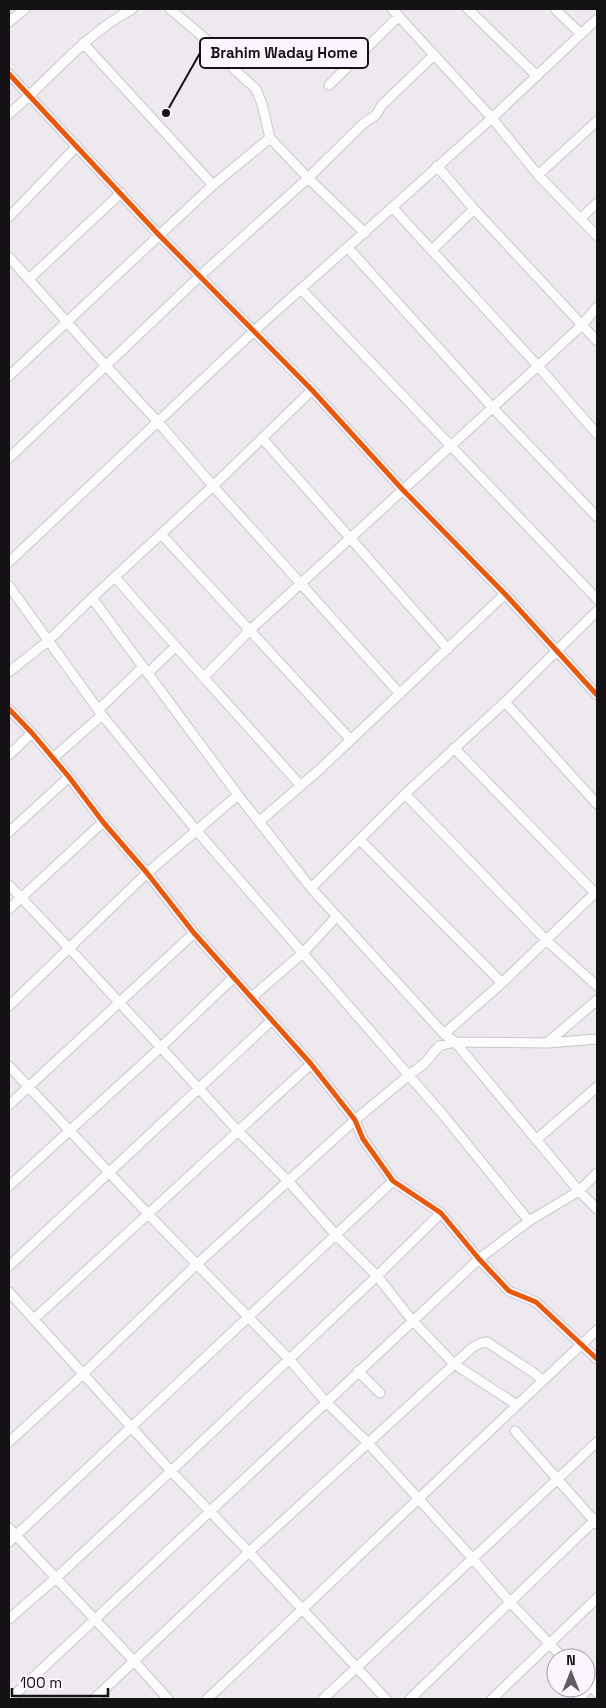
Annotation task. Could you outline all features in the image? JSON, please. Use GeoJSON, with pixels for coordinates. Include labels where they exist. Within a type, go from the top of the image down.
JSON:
{"type":"FeatureCollection","features":[{"type":"Feature","properties":{"kind":"street"},"geometry":{"type":"LineString","coordinates":[[9,22],[24,9]]}},
{"type":"Feature","properties":{"kind":"street"},"geometry":{"type":"LineString","coordinates":[[9,114],[30,96],[83,42],[132,9]]}},
{"type":"Feature","properties":{"kind":"street"},"geometry":{"type":"LineString","coordinates":[[170,9],[214,46],[235,70],[256,89],[262,104],[270,138],[365,233]]}},
{"type":"Feature","properties":{"kind":"street"},"geometry":{"type":"LineString","coordinates":[[392,9],[492,118],[538,175],[597,236]]}},
{"type":"Feature","properties":{"kind":"street"},"geometry":{"type":"LineString","coordinates":[[468,9],[537,76]]}},
{"type":"Feature","properties":{"kind":"street"},"geometry":{"type":"LineString","coordinates":[[555,9],[583,32]]}},
{"type":"Feature","properties":{"kind":"street"},"geometry":{"type":"LineString","coordinates":[[330,85],[399,16]]}},
{"type":"Feature","properties":{"kind":"street"},"geometry":{"type":"LineString","coordinates":[[9,562],[254,331],[492,118],[597,19]]}},
{"type":"Feature","properties":{"kind":"street"},"geometry":{"type":"LineString","coordinates":[[583,32],[597,28]]}},
{"type":"Feature","properties":{"kind":"street"},"geometry":{"type":"LineString","coordinates":[[83,42],[213,185]]}},
{"type":"Feature","properties":{"kind":"street"},"geometry":{"type":"LineString","coordinates":[[9,458],[200,276],[308,178],[364,123],[376,116],[382,106],[434,55]]}},
{"type":"Feature","properties":{"kind":"street"},"geometry":{"type":"LineString","coordinates":[[9,74],[159,235],[312,390],[402,489],[505,594],[597,695]]}},
{"type":"Feature","properties":{"kind":"street"},"geometry":{"type":"LineString","coordinates":[[538,175],[597,121]]}},
{"type":"Feature","properties":{"kind":"street"},"geometry":{"type":"LineString","coordinates":[[9,376],[213,185],[270,138]]}},
{"type":"Feature","properties":{"kind":"street"},"geometry":{"type":"LineString","coordinates":[[9,216],[76,146]]}},
{"type":"Feature","properties":{"kind":"street"},"geometry":{"type":"LineString","coordinates":[[437,166],[597,341]]}},
{"type":"Feature","properties":{"kind":"street"},"geometry":{"type":"LineString","coordinates":[[28,279],[121,194]]}},
{"type":"Feature","properties":{"kind":"street"},"geometry":{"type":"LineString","coordinates":[[581,218],[597,203]]}},
{"type":"Feature","properties":{"kind":"street"},"geometry":{"type":"LineString","coordinates":[[392,207],[538,366],[597,434]]}},
{"type":"Feature","properties":{"kind":"street"},"geometry":{"type":"LineString","coordinates":[[432,250],[474,208]]}},
{"type":"Feature","properties":{"kind":"street"},"geometry":{"type":"LineString","coordinates":[[348,248],[492,407],[597,517]]}},
{"type":"Feature","properties":{"kind":"street"},"geometry":{"type":"LineString","coordinates":[[9,256],[400,694]]}},
{"type":"Feature","properties":{"kind":"street"},"geometry":{"type":"LineString","coordinates":[[302,289],[597,599]]}},
{"type":"Feature","properties":{"kind":"street"},"geometry":{"type":"LineString","coordinates":[[204,677],[301,583],[582,325],[597,307]]}},
{"type":"Feature","properties":{"kind":"street"},"geometry":{"type":"LineString","coordinates":[[9,672],[48,641],[312,390]]}},
{"type":"Feature","properties":{"kind":"street"},"geometry":{"type":"LineString","coordinates":[[262,438],[448,648]]}},
{"type":"Feature","properties":{"kind":"street"},"geometry":{"type":"LineString","coordinates":[[161,534],[351,740]]}},
{"type":"Feature","properties":{"kind":"street"},"geometry":{"type":"LineString","coordinates":[[115,577],[175,647],[301,786]]}},
{"type":"Feature","properties":{"kind":"street"},"geometry":{"type":"LineString","coordinates":[[9,586],[100,712],[196,830],[446,1117],[529,1221]]}},
{"type":"Feature","properties":{"kind":"street"},"geometry":{"type":"LineString","coordinates":[[260,821],[351,740],[505,594]]}},
{"type":"Feature","properties":{"kind":"street"},"geometry":{"type":"LineString","coordinates":[[92,598],[238,795],[311,888],[444,1034],[455,1042],[578,1191],[597,1209]]}},
{"type":"Feature","properties":{"kind":"street"},"geometry":{"type":"LineString","coordinates":[[311,888],[405,794],[505,702],[597,611]]}},
{"type":"Feature","properties":{"kind":"street"},"geometry":{"type":"LineString","coordinates":[[53,758],[145,670],[175,647]]}},
{"type":"Feature","properties":{"kind":"street"},"geometry":{"type":"LineString","coordinates":[[505,702],[597,804]]}},
{"type":"Feature","properties":{"kind":"street"},"geometry":{"type":"LineString","coordinates":[[9,709],[32,732],[194,933],[311,1064],[355,1120],[363,1139],[393,1181],[441,1212],[479,1259],[509,1290],[536,1302],[597,1359]]}},
{"type":"Feature","properties":{"kind":"street"},"geometry":{"type":"LineString","coordinates":[[9,755],[32,732]]}},
{"type":"Feature","properties":{"kind":"street"},"geometry":{"type":"LineString","coordinates":[[444,1034],[547,941],[596,892],[454,748]]}},
{"type":"Feature","properties":{"kind":"street"},"geometry":{"type":"LineString","coordinates":[[9,832],[69,777]]}},
{"type":"Feature","properties":{"kind":"street"},"geometry":{"type":"LineString","coordinates":[[405,794],[547,941],[597,986]]}},
{"type":"Feature","properties":{"kind":"street"},"geometry":{"type":"LineString","coordinates":[[9,1006],[147,873],[238,795]]}},
{"type":"Feature","properties":{"kind":"street"},"geometry":{"type":"LineString","coordinates":[[9,909],[103,822]]}},
{"type":"Feature","properties":{"kind":"street"},"geometry":{"type":"LineString","coordinates":[[360,840],[502,983]]}},
{"type":"Feature","properties":{"kind":"street"},"geometry":{"type":"LineString","coordinates":[[9,885],[238,1131],[289,1182],[336,1235],[377,1276],[412,1320],[454,1364],[517,1405]]}},
{"type":"Feature","properties":{"kind":"street"},"geometry":{"type":"LineString","coordinates":[[252,997],[303,953],[336,916]]}},
{"type":"Feature","properties":{"kind":"street"},"geometry":{"type":"LineString","coordinates":[[9,1105],[194,933]]}},
{"type":"Feature","properties":{"kind":"street"},"geometry":{"type":"LineString","coordinates":[[9,1186],[160,1048],[234,977]]}},
{"type":"Feature","properties":{"kind":"street"},"geometry":{"type":"LineString","coordinates":[[547,1043],[597,1000]]}},
{"type":"Feature","properties":{"kind":"street"},"geometry":{"type":"LineString","coordinates":[[9,1266],[272,1020]]}},
{"type":"Feature","properties":{"kind":"street"},"geometry":{"type":"LineString","coordinates":[[9,1442],[197,1264],[355,1120],[424,1064],[439,1046],[455,1042],[547,1043],[597,1039]]}},
{"type":"Feature","properties":{"kind":"street"},"geometry":{"type":"LineString","coordinates":[[34,1320],[311,1064]]}},
{"type":"Feature","properties":{"kind":"street"},"geometry":{"type":"LineString","coordinates":[[9,1066],[148,1214],[289,1359],[326,1402],[368,1443],[553,1648]]}},
{"type":"Feature","properties":{"kind":"street"},"geometry":{"type":"LineString","coordinates":[[536,1140],[597,1087]]}},
{"type":"Feature","properties":{"kind":"street"},"geometry":{"type":"LineString","coordinates":[[10,1699],[479,1259],[529,1221],[578,1191],[597,1173]]}},
{"type":"Feature","properties":{"kind":"street"},"geometry":{"type":"LineString","coordinates":[[12,1539],[393,1181]]}},
{"type":"Feature","properties":{"kind":"street"},"geometry":{"type":"LineString","coordinates":[[9,1619],[171,1471],[377,1276],[441,1212]]}},
{"type":"Feature","properties":{"kind":"street"},"geometry":{"type":"LineString","coordinates":[[9,1292],[131,1428],[250,1552],[386,1699]]}},
{"type":"Feature","properties":{"kind":"street"},"geometry":{"type":"LineString","coordinates":[[207,1699],[597,1330]]}},
{"type":"Feature","properties":{"kind":"street"},"geometry":{"type":"LineString","coordinates":[[94,1699],[250,1552],[473,1347],[487,1342],[543,1381]]}},
{"type":"Feature","properties":{"kind":"street"},"geometry":{"type":"LineString","coordinates":[[358,1371],[380,1393]]}},
{"type":"Feature","properties":{"kind":"street"},"geometry":{"type":"LineString","coordinates":[[410,1699],[596,1521],[556,1479],[515,1431]]}},
{"type":"Feature","properties":{"kind":"street"},"geometry":{"type":"LineString","coordinates":[[323,1699],[597,1442]]}},
{"type":"Feature","properties":{"kind":"street"},"geometry":{"type":"LineString","coordinates":[[9,1528],[12,1539],[56,1578],[168,1699]]}},
{"type":"Feature","properties":{"kind":"street"},"geometry":{"type":"LineString","coordinates":[[492,1699],[597,1598]]}},
{"type":"Feature","properties":{"kind":"cycle path"},"geometry":{"type":"LineString","coordinates":[[9,74],[159,235],[312,390],[402,489],[505,594],[597,695]]}},
{"type":"Feature","properties":{"kind":"cycle path"},"geometry":{"type":"LineString","coordinates":[[9,709],[69,777],[103,822],[147,873],[194,933],[311,1064],[355,1120],[363,1139],[393,1181],[441,1213],[479,1259],[509,1291],[536,1302],[597,1359]]}},
{"type":"Feature","properties":{"kind":"place","name":"Brahim Waday Home"},"geometry":{"type":"Point","coordinates":[166,113]}}]}
